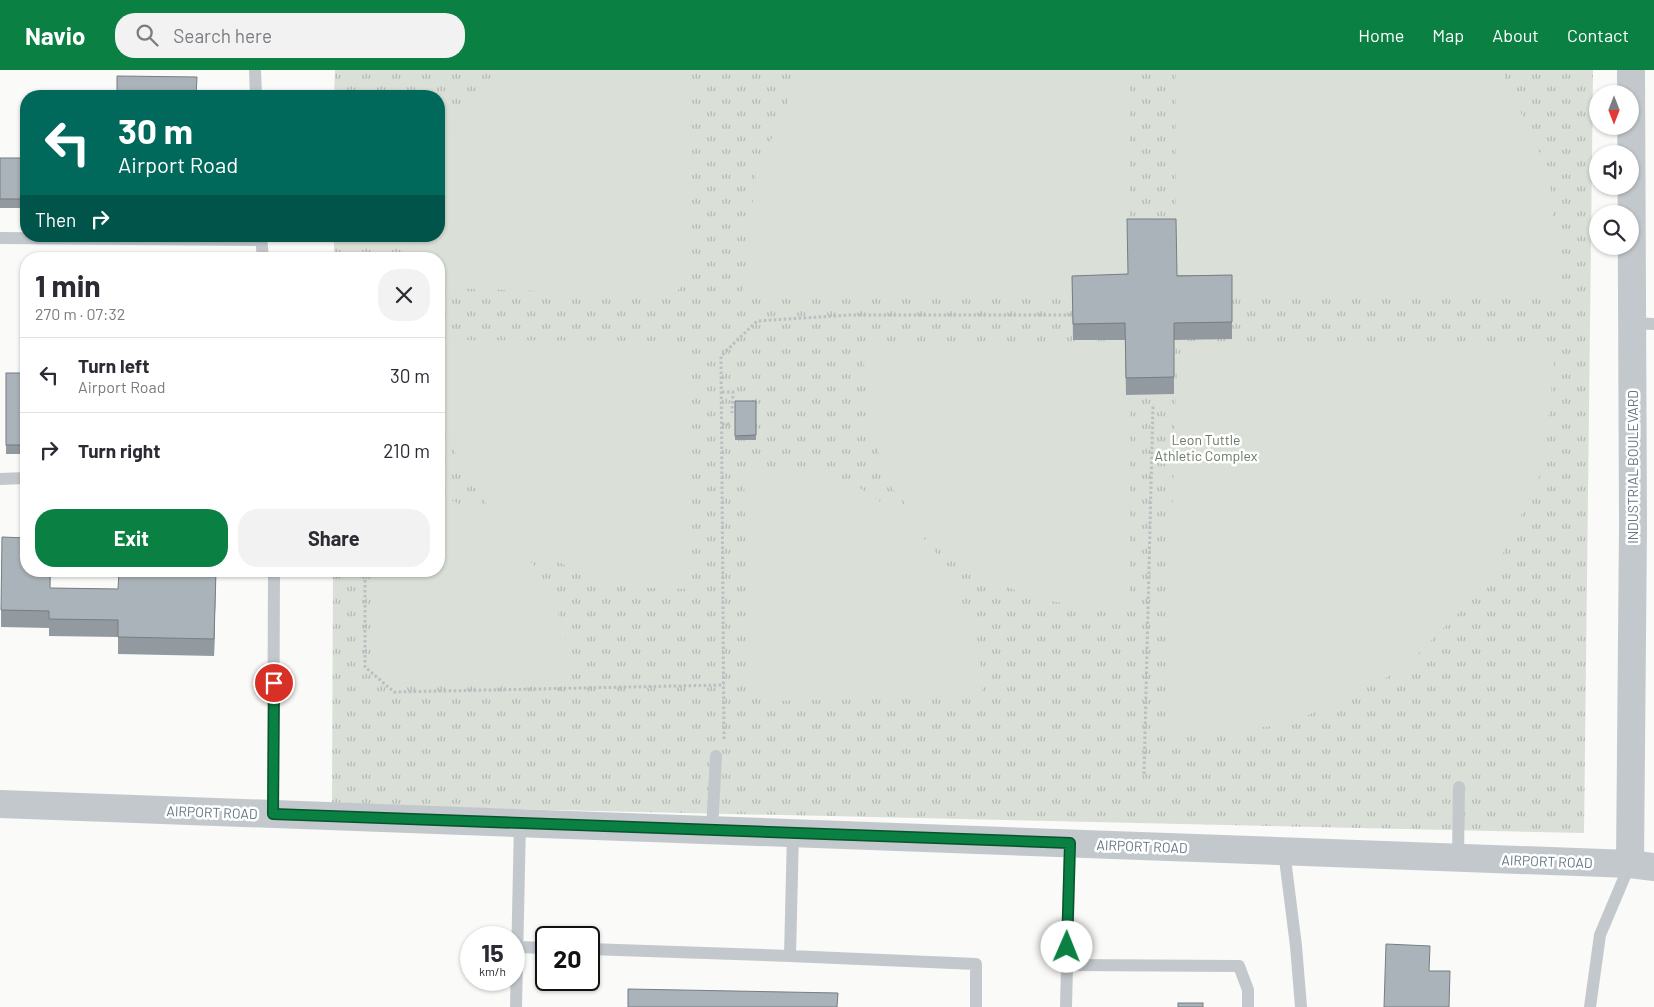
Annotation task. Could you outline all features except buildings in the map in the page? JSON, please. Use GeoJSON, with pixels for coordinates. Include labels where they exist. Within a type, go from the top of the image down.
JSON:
{"type":"FeatureCollection","features":[{"type":"Feature","properties":{"kind":"street","name":"INDUSTRIAL BOULEVARD"},"geometry":{"type":"LineString","coordinates":[[1630,70],[1643,323],[1633,535],[1642,865]]}},
{"type":"Feature","properties":{"kind":"street","name":"AIRPORT ROAD"},"geometry":{"type":"LineString","coordinates":[[0,804],[1642,865]]}},
{"type":"Feature","properties":{"kind":"lane"},"geometry":{"type":"LineString","coordinates":[[256,70],[256,90]]}},
{"type":"Feature","properties":{"kind":"lane"},"geometry":{"type":"LineString","coordinates":[[0,238],[20,238]]}},
{"type":"Feature","properties":{"kind":"lane"},"geometry":{"type":"LineString","coordinates":[[0,479],[20,478]]}},
{"type":"Feature","properties":{"kind":"lane"},"geometry":{"type":"LineString","coordinates":[[273,814],[274,577]]}},
{"type":"Feature","properties":{"kind":"lane"},"geometry":{"type":"LineString","coordinates":[[712,830],[720,752]]}},
{"type":"Feature","properties":{"kind":"lane"},"geometry":{"type":"LineString","coordinates":[[1458,858],[1459,787]]}},
{"type":"Feature","properties":{"kind":"lane"},"geometry":{"type":"LineString","coordinates":[[518,926],[520,823]]}},
{"type":"Feature","properties":{"kind":"lane"},"geometry":{"type":"LineString","coordinates":[[790,956],[793,833]]}},
{"type":"Feature","properties":{"kind":"lane"},"geometry":{"type":"LineString","coordinates":[[1066,1007],[1070,843]]}},
{"type":"Feature","properties":{"kind":"lane"},"geometry":{"type":"LineString","coordinates":[[1284,851],[1296,946],[1301,1007]]}},
{"type":"Feature","properties":{"kind":"lane"},"geometry":{"type":"LineString","coordinates":[[1590,1007],[1600,935],[1642,865]]}},
{"type":"Feature","properties":{"kind":"lane"},"geometry":{"type":"LineString","coordinates":[[600,949],[976,964],[976,1007]]}},
{"type":"Feature","properties":{"kind":"lane"},"geometry":{"type":"LineString","coordinates":[[1067,965],[1239,966],[1248,990],[1248,1007]]}},
{"type":"Feature","properties":{"kind":"lane"},"geometry":{"type":"LineString","coordinates":[[516,1007],[517,991]]}},
{"type":"Feature","properties":{"kind":"path"},"geometry":{"type":"LineString","coordinates":[[720,752],[724,685],[721,356],[757,321],[849,315],[1072,316]]}},
{"type":"Feature","properties":{"kind":"path"},"geometry":{"type":"LineString","coordinates":[[722,392],[733,392],[732,413]]}},
{"type":"Feature","properties":{"kind":"path"},"geometry":{"type":"LineString","coordinates":[[1144,774],[1153,404]]}},
{"type":"Feature","properties":{"kind":"path"},"geometry":{"type":"LineString","coordinates":[[722,424],[732,424]]}},
{"type":"Feature","properties":{"kind":"path"},"geometry":{"type":"LineString","coordinates":[[365,580],[365,667],[394,692],[724,685]]}},
{"type":"Feature","properties":{"kind":"green space","name":"Leon Tuttle Athletic Complex"},"geometry":{"type":"Polygon","coordinates":[[[335,70],[1593,70],[1593,85],[1589,85],[1589,135],[1592,135],[1592,145],[1589,145],[1589,195],[1592,195],[1591,205],[1589,205],[1589,255],[1591,255],[1584,833],[332,805],[333,577],[445,577],[445,252],[334,252],[334,242],[445,242],[445,90],[334,90],[335,70]]]}},
{"type":"Feature","properties":{"kind":"green space"},"geometry":{"type":"Polygon","coordinates":[[[502,70],[690,70],[691,277],[673,295],[445,288],[445,252],[411,252],[411,242],[445,242],[445,138],[466,106],[502,70]]]}},
{"type":"Feature","properties":{"kind":"green space"},"geometry":{"type":"Polygon","coordinates":[[[803,70],[1129,70],[1129,276],[1108,296],[743,294],[756,172],[803,70]]]}},
{"type":"Feature","properties":{"kind":"green space"},"geometry":{"type":"Polygon","coordinates":[[[1176,70],[1501,70],[1549,173],[1561,295],[1190,293],[1176,275],[1176,70]]]}},
{"type":"Feature","properties":{"kind":"green space"},"geometry":{"type":"Polygon","coordinates":[[[445,340],[671,341],[690,362],[686,589],[650,588],[606,580],[564,565],[545,555],[510,530],[495,514],[473,485],[462,466],[445,423],[445,340]]]}},
{"type":"Feature","properties":{"kind":"green space"},"geometry":{"type":"Polygon","coordinates":[[[862,343],[1118,346],[1131,360],[1129,609],[1078,606],[1030,597],[991,579],[958,558],[930,533],[888,483],[870,424],[862,343]]]}},
{"type":"Feature","properties":{"kind":"green space"},"geometry":{"type":"Polygon","coordinates":[[[1192,346],[1556,346],[1543,469],[1490,581],[1402,670],[1289,724],[1165,738],[1177,364],[1192,346]]]}},
{"type":"Feature","properties":{"kind":"green space"},"geometry":{"type":"Polygon","coordinates":[[[744,467],[808,470],[860,488],[909,521],[937,554],[958,591],[974,631],[981,668],[982,697],[769,701],[748,683],[744,467]]]}},
{"type":"Feature","properties":{"kind":"green space"},"geometry":{"type":"Polygon","coordinates":[[[445,499],[469,509],[507,536],[538,571],[552,596],[564,632],[567,647],[568,682],[395,684],[374,666],[372,577],[445,577],[445,499]]]}},
{"type":"Feature","properties":{"kind":"route"},"geometry":{"type":"LineString","coordinates":[[274,683],[273,814],[1070,843],[1067,947]]}}]}
